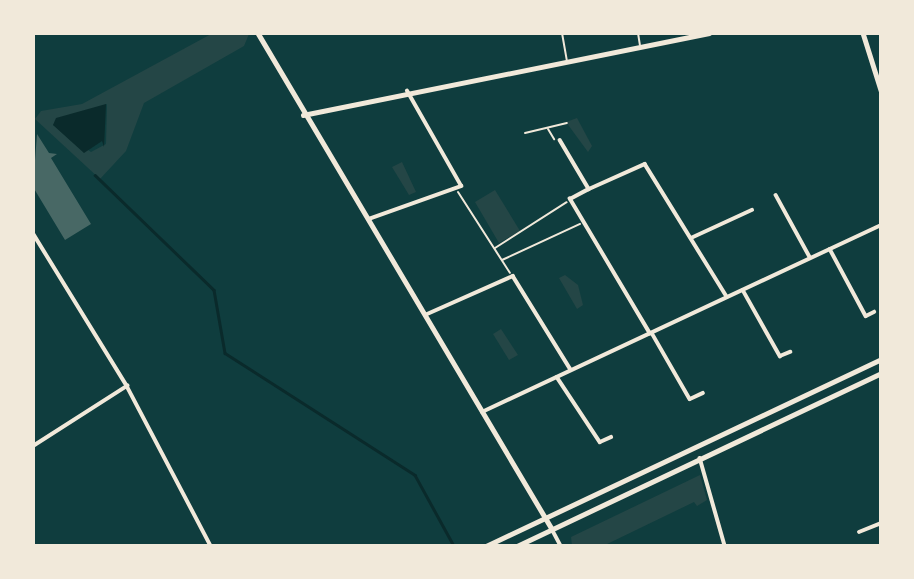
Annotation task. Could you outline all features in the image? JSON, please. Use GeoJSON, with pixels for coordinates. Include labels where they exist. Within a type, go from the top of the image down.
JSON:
{"type":"FeatureCollection","features":[{"type":"Feature","properties":{"kind":"street"},"geometry":{"type":"LineString","coordinates":[[258,33],[303,115],[561,546]]}},
{"type":"Feature","properties":{"kind":"street"},"geometry":{"type":"LineString","coordinates":[[303,115],[407,90],[709,33]]}},
{"type":"Feature","properties":{"kind":"street"},"geometry":{"type":"LineString","coordinates":[[863,33],[881,90]]}},
{"type":"Feature","properties":{"kind":"street"},"geometry":{"type":"LineString","coordinates":[[367,220],[461,186],[407,90]]}},
{"type":"Feature","properties":{"kind":"street"},"geometry":{"type":"LineString","coordinates":[[560,140],[589,189]]}},
{"type":"Feature","properties":{"kind":"street"},"geometry":{"type":"LineString","coordinates":[[703,393],[690,399],[570,199],[645,164],[727,297]]}},
{"type":"Feature","properties":{"kind":"street"},"geometry":{"type":"LineString","coordinates":[[776,195],[810,258]]}},
{"type":"Feature","properties":{"kind":"street"},"geometry":{"type":"LineString","coordinates":[[691,238],[752,210]]}},
{"type":"Feature","properties":{"kind":"street"},"geometry":{"type":"LineString","coordinates":[[482,412],[881,225]]}},
{"type":"Feature","properties":{"kind":"street"},"geometry":{"type":"LineString","coordinates":[[33,233],[127,386],[211,546]]}},
{"type":"Feature","properties":{"kind":"street"},"geometry":{"type":"LineString","coordinates":[[830,249],[866,316],[874,312]]}},
{"type":"Feature","properties":{"kind":"street"},"geometry":{"type":"LineString","coordinates":[[425,315],[513,276],[570,370]]}},
{"type":"Feature","properties":{"kind":"street"},"geometry":{"type":"LineString","coordinates":[[743,290],[780,356],[790,352]]}},
{"type":"Feature","properties":{"kind":"street"},"geometry":{"type":"LineString","coordinates":[[486,546],[881,359]]}},
{"type":"Feature","properties":{"kind":"street"},"geometry":{"type":"LineString","coordinates":[[517,546],[881,373]]}},
{"type":"Feature","properties":{"kind":"street"},"geometry":{"type":"LineString","coordinates":[[557,377],[600,442],[611,437]]}},
{"type":"Feature","properties":{"kind":"street"},"geometry":{"type":"LineString","coordinates":[[33,446],[127,386]]}},
{"type":"Feature","properties":{"kind":"street"},"geometry":{"type":"LineString","coordinates":[[701,458],[725,546]]}},
{"type":"Feature","properties":{"kind":"street"},"geometry":{"type":"LineString","coordinates":[[859,532],[881,523]]}},
{"type":"Feature","properties":{"kind":"lane"},"geometry":{"type":"LineString","coordinates":[[562,33],[567,60]]}},
{"type":"Feature","properties":{"kind":"lane"},"geometry":{"type":"LineString","coordinates":[[638,33],[640,46]]}},
{"type":"Feature","properties":{"kind":"path"},"geometry":{"type":"LineString","coordinates":[[525,133],[567,123]]}},
{"type":"Feature","properties":{"kind":"path"},"geometry":{"type":"LineString","coordinates":[[547,128],[560,140]]}},
{"type":"Feature","properties":{"kind":"path"},"geometry":{"type":"LineString","coordinates":[[456,188],[513,276]]}},
{"type":"Feature","properties":{"kind":"path"},"geometry":{"type":"LineString","coordinates":[[494,249],[570,199]]}},
{"type":"Feature","properties":{"kind":"path"},"geometry":{"type":"LineString","coordinates":[[501,260],[583,223]]}},
{"type":"Feature","properties":{"kind":"shaded area"},"geometry":{"type":"Polygon","coordinates":[[[213,33],[249,34],[244,46],[144,103],[126,151],[100,179],[35,119],[41,111],[82,104],[213,33]],[[107,104],[53,125],[91,152],[106,144],[107,104]]]}},
{"type":"Feature","properties":{"kind":"shaded area"},"geometry":{"type":"Polygon","coordinates":[[[106,104],[104,147],[102,141],[84,153],[53,125],[56,118],[106,104]]]}},
{"type":"Feature","properties":{"kind":"shaded area"},"geometry":{"type":"Polygon","coordinates":[[[577,118],[592,146],[588,152],[566,122],[577,118]]]}},
{"type":"Feature","properties":{"kind":"shaded area"},"geometry":{"type":"Polygon","coordinates":[[[402,162],[416,192],[409,195],[392,167],[402,162]]]}},
{"type":"Feature","properties":{"kind":"shaded area"},"geometry":{"type":"Polygon","coordinates":[[[495,190],[520,231],[499,243],[475,202],[495,190]]]}},
{"type":"Feature","properties":{"kind":"shaded area"},"geometry":{"type":"Polygon","coordinates":[[[565,275],[578,285],[583,305],[577,309],[559,278],[565,275]]]}},
{"type":"Feature","properties":{"kind":"shaded area"},"geometry":{"type":"Polygon","coordinates":[[[501,329],[518,355],[509,360],[493,334],[501,329]]]}},
{"type":"Feature","properties":{"kind":"shaded area"},"geometry":{"type":"Polygon","coordinates":[[[700,475],[707,500],[697,506],[694,502],[603,546],[572,546],[571,537],[700,475]]]}},
{"type":"Feature","properties":{"kind":"building"},"geometry":{"type":"Polygon","coordinates":[[[37,134],[49,153],[57,154],[51,158],[91,224],[65,240],[33,187],[37,134]]]}},
{"type":"Feature","properties":{"kind":"waterway"},"geometry":{"type":"LineString","coordinates":[[95,175],[214,290],[225,353],[415,475],[453,544]]}}]}
